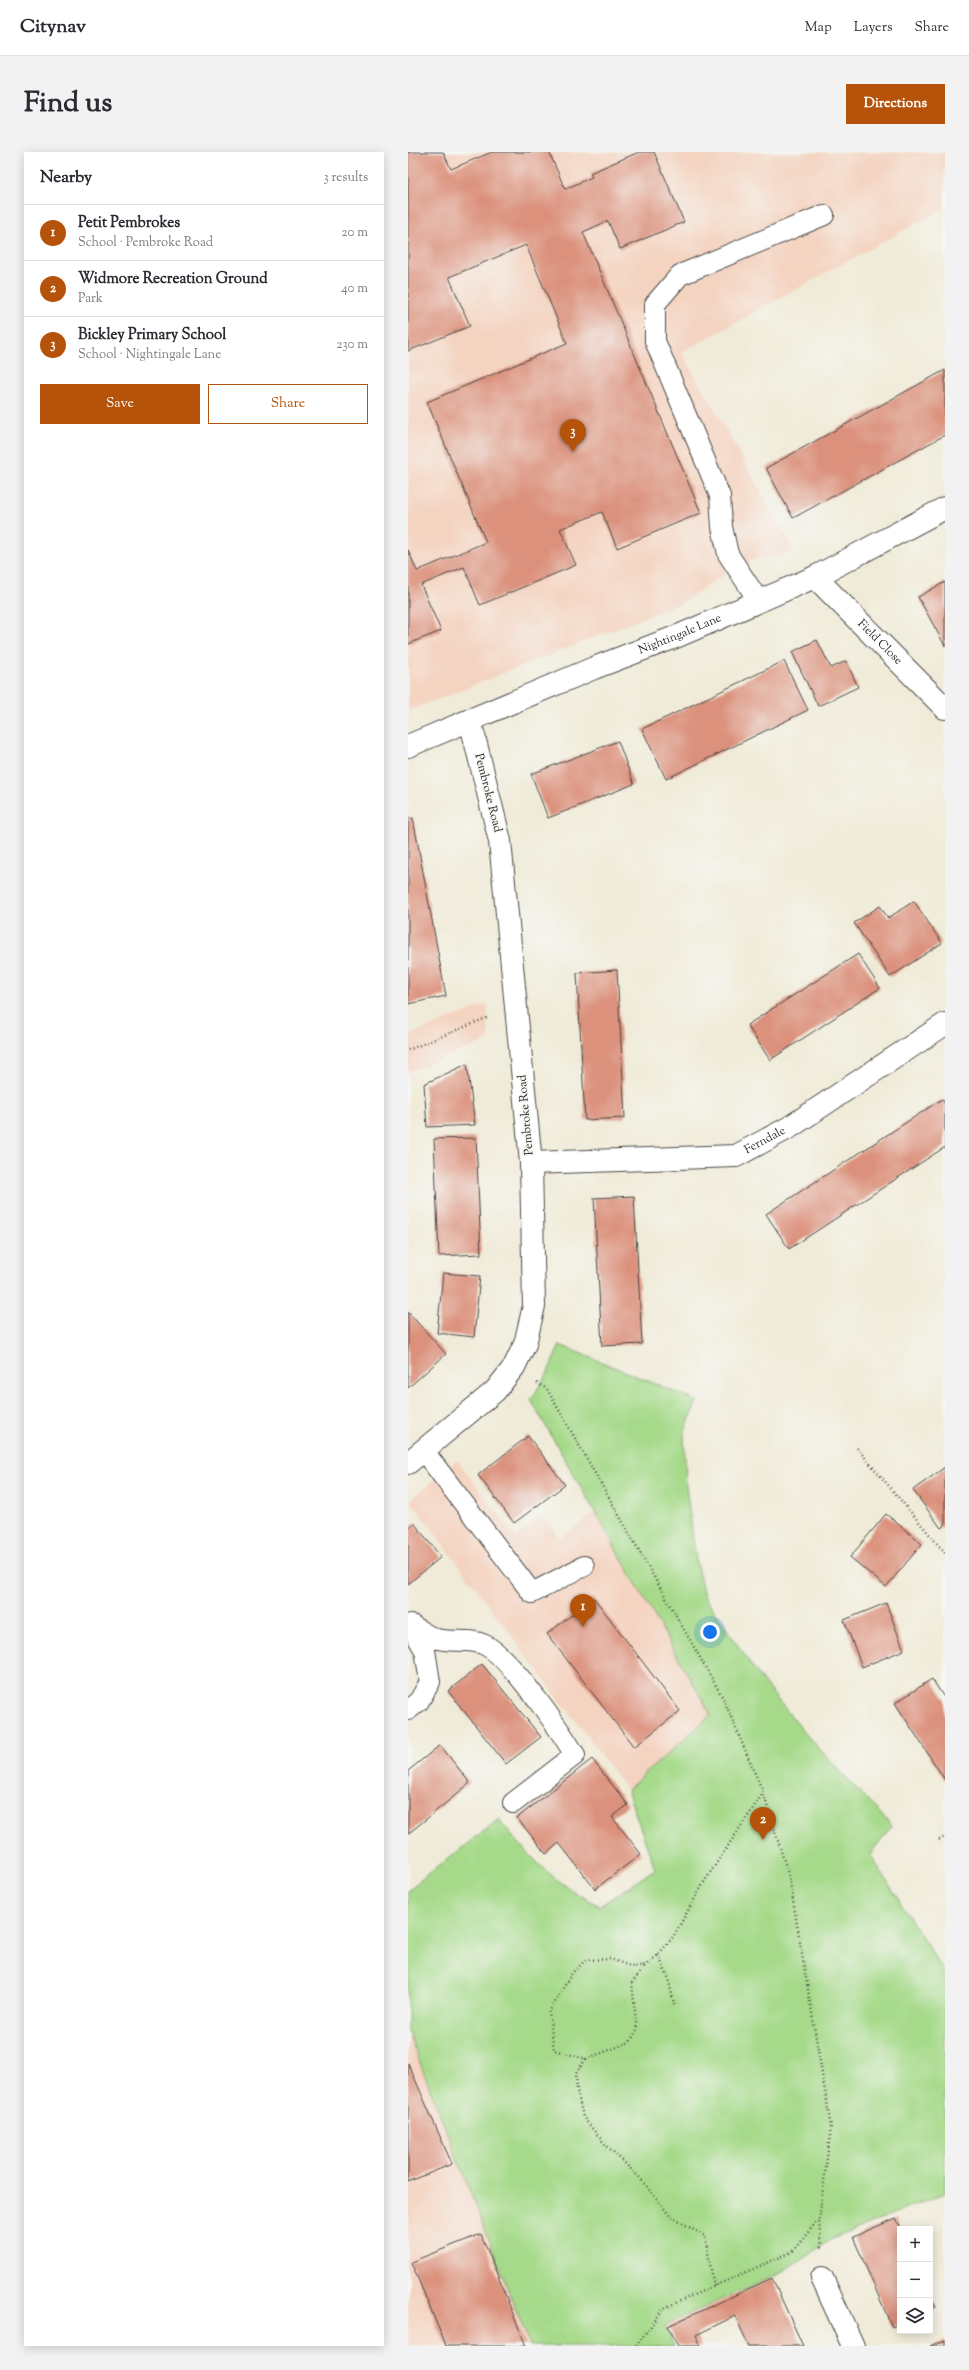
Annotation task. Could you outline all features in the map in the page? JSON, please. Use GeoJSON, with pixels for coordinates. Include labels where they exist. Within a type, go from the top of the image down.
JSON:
{"type":"FeatureCollection","features":[{"type":"Feature","properties":{"kind":"street","name":"Nightingale Lane"},"geometry":{"type":"LineString","coordinates":[[408,746],[594,668],[678,636],[758,600],[815,577],[945,508]]}},
{"type":"Feature","properties":{"kind":"street","name":"Field Close"},"geometry":{"type":"LineString","coordinates":[[815,577],[945,708]]}},
{"type":"Feature","properties":{"kind":"street","name":"Pembroke Road"},"geometry":{"type":"LineString","coordinates":[[415,1457],[495,1391],[514,1367],[525,1344],[534,1306],[531,1163],[500,841],[470,720]]}},
{"type":"Feature","properties":{"kind":"street","name":"Ferndale"},"geometry":{"type":"LineString","coordinates":[[531,1163],[736,1156],[790,1127],[945,1024]]}},
{"type":"Feature","properties":{"kind":"street"},"geometry":{"type":"LineString","coordinates":[[822,2278],[853,2346]]}},
{"type":"Feature","properties":{"kind":"lane"},"geometry":{"type":"LineString","coordinates":[[758,600],[728,554],[722,527],[720,496],[655,341],[655,304],[680,275],[824,215]]}},
{"type":"Feature","properties":{"kind":"lane"},"geometry":{"type":"LineString","coordinates":[[415,1457],[532,1593],[584,1566]]}},
{"type":"Feature","properties":{"kind":"lane"},"geometry":{"type":"LineString","coordinates":[[408,1710],[419,1701],[430,1682],[425,1650],[409,1623]]}},
{"type":"Feature","properties":{"kind":"lane"},"geometry":{"type":"LineString","coordinates":[[409,1623],[434,1638],[466,1640],[485,1645],[506,1661],[564,1736],[575,1755],[513,1803]]}},
{"type":"Feature","properties":{"kind":"path"},"geometry":{"type":"LineString","coordinates":[[408,1050],[489,1017],[517,1019]]}},
{"type":"Feature","properties":{"kind":"path"},"geometry":{"type":"LineString","coordinates":[[514,1367],[547,1389],[724,1698],[763,1792],[789,1877],[831,2127],[819,2220],[822,2278]]}},
{"type":"Feature","properties":{"kind":"path"},"geometry":{"type":"LineString","coordinates":[[857,1448],[945,1553]]}},
{"type":"Feature","properties":{"kind":"path"},"geometry":{"type":"LineString","coordinates":[[646,1965],[633,1967],[610,1959],[586,1960],[572,1973],[549,2012],[554,2050],[586,2058],[630,2042],[637,2030],[632,1983],[646,1965],[658,1955],[673,1938],[706,1879],[763,1792]]}},
{"type":"Feature","properties":{"kind":"path"},"geometry":{"type":"LineString","coordinates":[[939,1840],[945,1837]]}},
{"type":"Feature","properties":{"kind":"path"},"geometry":{"type":"LineString","coordinates":[[658,1955],[668,1977],[675,2008]]}},
{"type":"Feature","properties":{"kind":"path"},"geometry":{"type":"LineString","coordinates":[[586,2058],[576,2073],[577,2090],[583,2117],[603,2142],[640,2178],[671,2217],[705,2236],[714,2286]]}},
{"type":"Feature","properties":{"kind":"path"},"geometry":{"type":"LineString","coordinates":[[636,2346],[664,2308],[792,2252],[819,2220]]}},
{"type":"Feature","properties":{"kind":"shaded area"},"geometry":{"type":"Polygon","coordinates":[[[408,152],[945,152],[945,208],[682,352],[795,552],[756,559],[724,575],[679,604],[408,711],[408,152]]]}},
{"type":"Feature","properties":{"kind":"shaded area"},"geometry":{"type":"Polygon","coordinates":[[[487,1004],[489,1040],[408,1072],[408,1035],[487,1004]]]}},
{"type":"Feature","properties":{"kind":"shaded area"},"geometry":{"type":"Polygon","coordinates":[[[457,1460],[516,1537],[543,1517],[560,1538],[596,1512],[711,1715],[627,1790],[410,1500],[457,1460]]]}},
{"type":"Feature","properties":{"kind":"shaded area"},"geometry":{"type":"Polygon","coordinates":[[[408,2032],[460,2162],[530,2346],[408,2346],[408,2032]]]}},
{"type":"Feature","properties":{"kind":"green space"},"geometry":{"type":"Polygon","coordinates":[[[560,1345],[697,1401],[684,1433],[686,1486],[696,1561],[704,1596],[763,1682],[810,1739],[892,1826],[870,1854],[945,1974],[945,2193],[830,2240],[786,2270],[665,2325],[674,2346],[530,2346],[408,2032],[408,1890],[499,1819],[532,1857],[556,1879],[584,1898],[600,1906],[655,1869],[627,1790],[711,1715],[531,1400],[547,1374],[560,1345]]]}},
{"type":"Feature","properties":{"kind":"building"},"geometry":{"type":"Polygon","coordinates":[[[408,152],[443,152],[451,169],[492,152],[549,152],[565,189],[592,177],[590,173],[639,152],[654,152],[684,222],[620,249],[608,221],[583,232],[701,513],[617,548],[602,512],[560,529],[576,565],[480,605],[464,567],[421,585],[441,631],[408,644],[408,550],[417,571],[486,542],[427,402],[567,343],[526,245],[449,277],[470,326],[408,351],[408,152]]]}},
{"type":"Feature","properties":{"kind":"building"},"geometry":{"type":"Polygon","coordinates":[[[945,370],[945,435],[793,518],[766,468],[945,370]]]}},
{"type":"Feature","properties":{"kind":"building"},"geometry":{"type":"Polygon","coordinates":[[[945,582],[945,646],[918,597],[945,582]]]}},
{"type":"Feature","properties":{"kind":"building"},"geometry":{"type":"Polygon","coordinates":[[[817,640],[831,668],[846,661],[858,687],[818,706],[792,652],[817,640]]]}},
{"type":"Feature","properties":{"kind":"building"},"geometry":{"type":"Polygon","coordinates":[[[784,661],[808,710],[666,779],[642,729],[784,661]]]}},
{"type":"Feature","properties":{"kind":"building"},"geometry":{"type":"Polygon","coordinates":[[[618,741],[634,784],[548,818],[531,774],[618,741]]]}},
{"type":"Feature","properties":{"kind":"building"},"geometry":{"type":"Polygon","coordinates":[[[413,818],[446,996],[408,1004],[408,819],[413,818]]]}},
{"type":"Feature","properties":{"kind":"building"},"geometry":{"type":"Polygon","coordinates":[[[914,901],[942,943],[890,977],[854,923],[880,906],[888,918],[914,901]]]}},
{"type":"Feature","properties":{"kind":"building"},"geometry":{"type":"Polygon","coordinates":[[[858,954],[880,988],[770,1060],[747,1025],[858,954]]]}},
{"type":"Feature","properties":{"kind":"building"},"geometry":{"type":"Polygon","coordinates":[[[617,970],[625,1118],[585,1120],[577,973],[617,970]]]}},
{"type":"Feature","properties":{"kind":"building"},"geometry":{"type":"Polygon","coordinates":[[[467,1064],[475,1125],[427,1127],[424,1084],[467,1064]]]}},
{"type":"Feature","properties":{"kind":"building"},"geometry":{"type":"Polygon","coordinates":[[[942,1099],[945,1104],[945,1147],[789,1249],[766,1214],[942,1099]]]}},
{"type":"Feature","properties":{"kind":"building"},"geometry":{"type":"Polygon","coordinates":[[[476,1138],[481,1254],[439,1256],[434,1139],[476,1138]]]}},
{"type":"Feature","properties":{"kind":"building"},"geometry":{"type":"Polygon","coordinates":[[[634,1196],[642,1344],[602,1346],[594,1198],[634,1196]]]}},
{"type":"Feature","properties":{"kind":"building"},"geometry":{"type":"Polygon","coordinates":[[[443,1273],[480,1276],[474,1337],[437,1333],[443,1273]]]}},
{"type":"Feature","properties":{"kind":"building"},"geometry":{"type":"Polygon","coordinates":[[[408,1312],[446,1354],[408,1388],[408,1312]]]}},
{"type":"Feature","properties":{"kind":"building"},"geometry":{"type":"Polygon","coordinates":[[[528,1436],[565,1485],[514,1523],[478,1475],[528,1436]]]}},
{"type":"Feature","properties":{"kind":"building"},"geometry":{"type":"Polygon","coordinates":[[[945,1467],[945,1525],[941,1528],[913,1490],[945,1467]]]}},
{"type":"Feature","properties":{"kind":"building"},"geometry":{"type":"Polygon","coordinates":[[[886,1514],[922,1544],[886,1587],[850,1557],[886,1514]]]}},
{"type":"Feature","properties":{"kind":"building"},"geometry":{"type":"Polygon","coordinates":[[[414,1523],[441,1557],[408,1584],[408,1528],[414,1523]]]}},
{"type":"Feature","properties":{"kind":"building"},"geometry":{"type":"Polygon","coordinates":[[[594,1598],[680,1711],[634,1747],[547,1634],[594,1598]]]}},
{"type":"Feature","properties":{"kind":"building"},"geometry":{"type":"Polygon","coordinates":[[[886,1603],[904,1650],[862,1667],[844,1620],[886,1603]]]}},
{"type":"Feature","properties":{"kind":"building"},"geometry":{"type":"Polygon","coordinates":[[[482,1664],[541,1737],[506,1764],[448,1691],[482,1664]]]}},
{"type":"Feature","properties":{"kind":"building"},"geometry":{"type":"Polygon","coordinates":[[[932,1679],[945,1699],[945,1780],[895,1703],[932,1679]]]}},
{"type":"Feature","properties":{"kind":"building"},"geometry":{"type":"Polygon","coordinates":[[[440,1745],[470,1783],[408,1834],[408,1771],[440,1745]]]}},
{"type":"Feature","properties":{"kind":"building"},"geometry":{"type":"Polygon","coordinates":[[[592,1759],[628,1805],[612,1817],[641,1854],[595,1889],[559,1843],[546,1854],[517,1818],[592,1759]]]}},
{"type":"Feature","properties":{"kind":"building"},"geometry":{"type":"Polygon","coordinates":[[[408,2063],[452,2164],[408,2182],[408,2063]]]}},
{"type":"Feature","properties":{"kind":"building"},"geometry":{"type":"Polygon","coordinates":[[[896,2218],[900,2226],[897,2226],[897,2324],[892,2327],[853,2237],[896,2218]]]}},
{"type":"Feature","properties":{"kind":"building"},"geometry":{"type":"Polygon","coordinates":[[[481,2234],[526,2346],[446,2346],[411,2262],[481,2234]]]}},
{"type":"Feature","properties":{"kind":"building"},"geometry":{"type":"Polygon","coordinates":[[[772,2278],[803,2346],[749,2346],[735,2316],[696,2335],[701,2346],[678,2346],[668,2326],[772,2278]]]}},
{"type":"Feature","properties":{"kind":"building"},"geometry":{"type":"Polygon","coordinates":[[[933,2300],[936,2307],[933,2308],[933,2300]]]}},
{"type":"Feature","properties":{"kind":"building"},"geometry":{"type":"Polygon","coordinates":[[[945,2340],[945,2346],[931,2346],[945,2340]]]}},
{"type":"Feature","properties":{"kind":"place","name":"Bickley Primary School"},"geometry":{"type":"Point","coordinates":[573,452]}},
{"type":"Feature","properties":{"kind":"place","name":"Petit Pembrokes"},"geometry":{"type":"Point","coordinates":[583,1627]}},
{"type":"Feature","properties":{"kind":"place","name":"Widmore Recreation Ground"},"geometry":{"type":"Point","coordinates":[763,1840]}}]}
